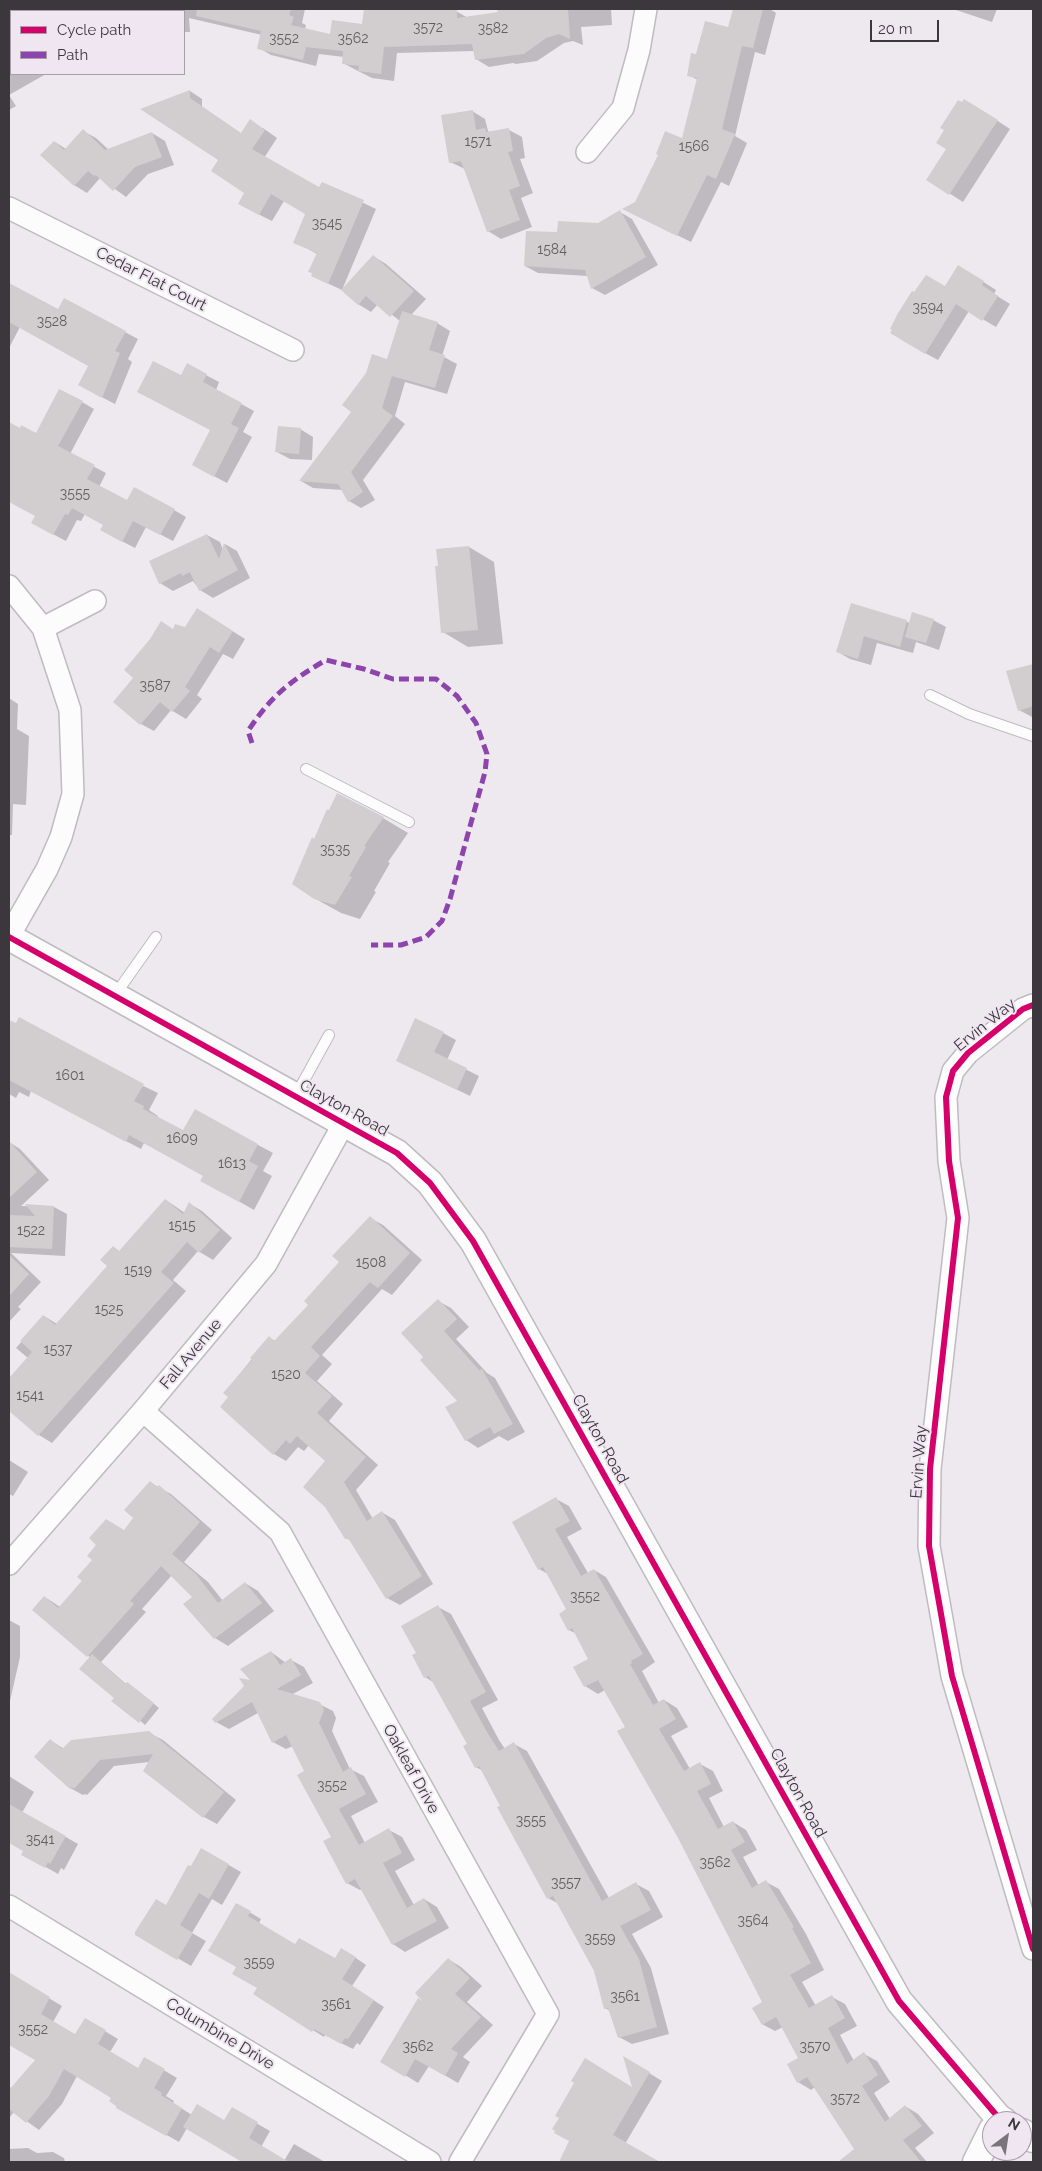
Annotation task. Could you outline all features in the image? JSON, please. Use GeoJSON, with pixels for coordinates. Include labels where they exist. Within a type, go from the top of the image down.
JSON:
{"type":"FeatureCollection","features":[{"type":"Feature","properties":{"kind":"street"},"geometry":{"type":"LineString","coordinates":[[587,152],[623,108],[639,50],[646,9]]}},
{"type":"Feature","properties":{"kind":"street","name":"Cedar Flat Court"},"geometry":{"type":"LineString","coordinates":[[9,208],[293,350]]}},
{"type":"Feature","properties":{"kind":"street"},"geometry":{"type":"LineString","coordinates":[[9,586],[43,628],[70,710],[73,794],[61,837],[47,869],[9,937]]}},
{"type":"Feature","properties":{"kind":"street"},"geometry":{"type":"LineString","coordinates":[[43,628],[95,601]]}},
{"type":"Feature","properties":{"kind":"street","name":"Clayton Road"},"geometry":{"type":"LineString","coordinates":[[9,937],[398,1153],[430,1183],[473,1240],[899,2001],[989,2111]]}},
{"type":"Feature","properties":{"kind":"street","name":"Ervin Way"},"geometry":{"type":"LineString","coordinates":[[1033,1005],[1023,1009],[968,1052],[953,1071],[946,1097],[949,1161],[958,1218],[930,1470],[928,1546],[952,1676],[1033,1949]]}},
{"type":"Feature","properties":{"kind":"street","name":"Fall Avenue"},"geometry":{"type":"LineString","coordinates":[[9,1564],[143,1411],[266,1264],[344,1124]]}},
{"type":"Feature","properties":{"kind":"street","name":"Oakleaf Drive"},"geometry":{"type":"LineString","coordinates":[[143,1411],[280,1532],[548,2014],[460,2162]]}},
{"type":"Feature","properties":{"kind":"street","name":"Columbine Drive"},"geometry":{"type":"LineString","coordinates":[[9,1906],[430,2162]]}},
{"type":"Feature","properties":{"kind":"lane"},"geometry":{"type":"LineString","coordinates":[[930,695],[969,714],[1033,736]]}},
{"type":"Feature","properties":{"kind":"lane"},"geometry":{"type":"LineString","coordinates":[[306,769],[409,822]]}},
{"type":"Feature","properties":{"kind":"lane"},"geometry":{"type":"LineString","coordinates":[[115,996],[156,937]]}},
{"type":"Feature","properties":{"kind":"lane"},"geometry":{"type":"LineString","coordinates":[[296,1096],[329,1035]]}},
{"type":"Feature","properties":{"kind":"building"},"geometry":{"type":"Polygon","coordinates":[[[197,9],[291,9],[289,15],[294,17],[291,25],[330,34],[332,20],[362,24],[364,9],[457,10],[457,18],[498,12],[497,9],[568,9],[570,39],[559,34],[546,38],[524,54],[475,60],[472,44],[384,47],[381,74],[358,71],[359,66],[342,64],[343,51],[306,47],[303,60],[257,49],[261,31],[196,16],[197,9]]]}},
{"type":"Feature","properties":{"kind":"building"},"geometry":{"type":"Polygon","coordinates":[[[733,9],[763,9],[753,48],[742,46],[722,129],[735,134],[716,179],[707,175],[677,236],[622,209],[635,202],[658,155],[656,154],[665,131],[682,138],[697,78],[687,76],[691,53],[696,54],[705,21],[728,27],[733,9]]]}},
{"type":"Feature","properties":{"kind":"building"},"geometry":{"type":"Polygon","coordinates":[[[190,90],[190,98],[241,133],[250,119],[265,130],[252,149],[319,187],[322,182],[364,200],[328,284],[311,276],[312,273],[308,272],[317,253],[293,243],[305,214],[271,194],[259,215],[238,204],[244,193],[211,171],[218,160],[140,109],[190,90]]]}},
{"type":"Feature","properties":{"kind":"building"},"geometry":{"type":"Polygon","coordinates":[[[964,99],[998,120],[949,195],[926,180],[946,149],[936,143],[944,130],[940,128],[958,100],[962,102],[964,99]]]}},
{"type":"Feature","properties":{"kind":"building"},"geometry":{"type":"Polygon","coordinates":[[[473,110],[476,130],[485,128],[486,132],[509,128],[513,151],[508,152],[520,186],[509,190],[520,220],[487,232],[461,161],[449,163],[441,115],[473,110]]]}},
{"type":"Feature","properties":{"kind":"building"},"geometry":{"type":"Polygon","coordinates":[[[83,129],[105,150],[152,132],[162,157],[135,167],[113,191],[96,175],[94,176],[88,171],[74,186],[40,155],[54,141],[64,150],[83,129]]]}},
{"type":"Feature","properties":{"kind":"building"},"geometry":{"type":"Polygon","coordinates":[[[620,210],[646,257],[591,289],[585,270],[524,266],[526,231],[557,232],[558,221],[598,223],[620,210]]]}},
{"type":"Feature","properties":{"kind":"building"},"geometry":{"type":"Polygon","coordinates":[[[373,255],[414,291],[390,317],[366,296],[358,305],[341,290],[373,255]]]}},
{"type":"Feature","properties":{"kind":"building"},"geometry":{"type":"Polygon","coordinates":[[[958,265],[984,281],[982,285],[998,296],[982,321],[956,304],[925,354],[890,333],[898,313],[912,291],[914,292],[926,275],[945,286],[958,265]]]}},
{"type":"Feature","properties":{"kind":"building"},"geometry":{"type":"Polygon","coordinates":[[[9,283],[58,309],[64,298],[126,331],[115,351],[120,353],[102,398],[78,385],[88,366],[9,322],[9,283]]]}},
{"type":"Feature","properties":{"kind":"building"},"geometry":{"type":"Polygon","coordinates":[[[402,311],[438,322],[429,350],[445,355],[435,388],[392,376],[382,408],[393,416],[351,472],[363,492],[348,502],[338,484],[299,481],[351,412],[342,405],[366,373],[372,354],[387,359],[402,311]]]}},
{"type":"Feature","properties":{"kind":"building"},"geometry":{"type":"Polygon","coordinates":[[[153,361],[181,375],[187,363],[207,374],[203,382],[242,403],[231,424],[239,428],[214,477],[192,465],[210,430],[137,392],[153,361]]]}},
{"type":"Feature","properties":{"kind":"building"},"geometry":{"type":"Polygon","coordinates":[[[59,389],[83,401],[58,446],[95,465],[87,479],[127,500],[134,487],[175,509],[160,535],[133,521],[122,542],[100,530],[103,525],[72,508],[68,515],[65,514],[53,535],[31,523],[35,516],[9,502],[9,422],[20,428],[21,425],[36,433],[59,389]]]}},
{"type":"Feature","properties":{"kind":"building"},"geometry":{"type":"Polygon","coordinates":[[[278,426],[301,428],[299,454],[275,452],[278,426]]]}},
{"type":"Feature","properties":{"kind":"building"},"geometry":{"type":"Polygon","coordinates":[[[207,534],[219,559],[224,543],[238,570],[199,591],[190,572],[182,576],[181,573],[159,584],[149,561],[207,534]]]}},
{"type":"Feature","properties":{"kind":"building"},"geometry":{"type":"Polygon","coordinates":[[[469,546],[478,630],[441,633],[435,566],[438,566],[436,549],[469,546]]]}},
{"type":"Feature","properties":{"kind":"building"},"geometry":{"type":"Polygon","coordinates":[[[851,603],[907,620],[900,647],[864,636],[858,659],[836,652],[851,603]]]}},
{"type":"Feature","properties":{"kind":"building"},"geometry":{"type":"Polygon","coordinates":[[[197,608],[233,631],[219,653],[210,647],[185,687],[190,691],[172,712],[160,702],[140,725],[113,702],[133,678],[124,670],[150,639],[161,621],[173,629],[175,624],[185,627],[197,608]]]}},
{"type":"Feature","properties":{"kind":"building"},"geometry":{"type":"Polygon","coordinates":[[[912,612],[934,619],[926,643],[905,637],[912,612]]]}},
{"type":"Feature","properties":{"kind":"building"},"geometry":{"type":"Polygon","coordinates":[[[1033,664],[1033,706],[1018,711],[1006,671],[1033,664]]]}},
{"type":"Feature","properties":{"kind":"building"},"geometry":{"type":"Polygon","coordinates":[[[337,793],[384,817],[364,846],[366,847],[349,876],[352,877],[335,905],[314,899],[292,884],[312,837],[314,839],[327,809],[329,810],[337,793]]]}},
{"type":"Feature","properties":{"kind":"building"},"geometry":{"type":"Polygon","coordinates":[[[19,1017],[144,1084],[134,1101],[144,1106],[143,1109],[183,1130],[195,1109],[258,1144],[249,1161],[258,1166],[239,1202],[200,1181],[203,1176],[129,1135],[126,1142],[9,1080],[9,1020],[16,1023],[19,1017]]]}},
{"type":"Feature","properties":{"kind":"building"},"geometry":{"type":"Polygon","coordinates":[[[415,1018],[444,1032],[434,1052],[467,1068],[457,1090],[396,1061],[415,1018]]]}},
{"type":"Feature","properties":{"kind":"building"},"geometry":{"type":"Polygon","coordinates":[[[9,1141],[37,1172],[9,1198],[9,1141]]]}},
{"type":"Feature","properties":{"kind":"building"},"geometry":{"type":"Polygon","coordinates":[[[165,1199],[183,1214],[189,1202],[220,1230],[199,1253],[187,1242],[161,1272],[174,1283],[38,1436],[9,1411],[9,1378],[32,1352],[20,1341],[43,1315],[55,1325],[107,1266],[100,1260],[113,1246],[119,1251],[165,1199]]]}},
{"type":"Feature","properties":{"kind":"building"},"geometry":{"type":"Polygon","coordinates":[[[25,1204],[54,1206],[52,1249],[9,1247],[9,1215],[35,1216],[25,1204]]]}},
{"type":"Feature","properties":{"kind":"building"},"geometry":{"type":"Polygon","coordinates":[[[370,1216],[410,1253],[378,1288],[370,1282],[311,1347],[320,1356],[305,1373],[332,1396],[317,1413],[366,1457],[344,1482],[367,1521],[382,1511],[422,1576],[386,1599],[348,1538],[345,1539],[325,1507],[303,1487],[325,1461],[297,1436],[290,1444],[286,1440],[273,1455],[220,1407],[228,1397],[223,1393],[252,1360],[250,1358],[269,1336],[274,1341],[308,1305],[304,1301],[339,1262],[332,1256],[370,1216]]]}},
{"type":"Feature","properties":{"kind":"building"},"geometry":{"type":"Polygon","coordinates":[[[9,1255],[29,1274],[9,1296],[9,1255]]]}},
{"type":"Feature","properties":{"kind":"building"},"geometry":{"type":"Polygon","coordinates":[[[438,1299],[457,1319],[444,1331],[479,1370],[482,1369],[513,1424],[494,1434],[490,1427],[465,1441],[445,1407],[457,1401],[420,1360],[423,1357],[401,1333],[438,1299]]]}},
{"type":"Feature","properties":{"kind":"building"},"geometry":{"type":"Polygon","coordinates":[[[150,1481],[157,1487],[159,1485],[200,1522],[172,1554],[196,1574],[218,1603],[245,1582],[262,1603],[214,1639],[183,1604],[192,1597],[161,1566],[130,1601],[134,1604],[87,1657],[32,1610],[44,1596],[58,1608],[82,1581],[77,1577],[92,1560],[87,1556],[96,1545],[89,1538],[106,1519],[124,1530],[133,1518],[124,1510],[150,1481]]]}},
{"type":"Feature","properties":{"kind":"building"},"geometry":{"type":"Polygon","coordinates":[[[556,1497],[570,1521],[555,1529],[581,1576],[594,1569],[643,1654],[631,1661],[632,1663],[630,1664],[653,1705],[664,1699],[676,1719],[659,1729],[684,1771],[700,1762],[711,1784],[697,1791],[718,1829],[733,1821],[745,1842],[731,1850],[752,1888],[766,1880],[794,1927],[792,1928],[811,1963],[790,1975],[809,2008],[832,1995],[845,2018],[828,2028],[847,2064],[864,2052],[878,2075],[862,2086],[885,2122],[905,2105],[922,2126],[903,2140],[921,2162],[838,2162],[854,2149],[807,2077],[797,2083],[787,2064],[798,2058],[776,2017],[762,2025],[752,2008],[762,2002],[678,1838],[617,1731],[625,1727],[598,1680],[584,1687],[573,1667],[588,1659],[572,1628],[568,1631],[559,1614],[566,1609],[543,1567],[538,1570],[512,1522],[556,1497]]]}},
{"type":"Feature","properties":{"kind":"building"},"geometry":{"type":"Polygon","coordinates":[[[438,1605],[486,1692],[470,1701],[487,1732],[499,1751],[514,1742],[602,1901],[636,1882],[651,1910],[620,1926],[639,1959],[657,2027],[618,2038],[608,2008],[604,2009],[594,1971],[553,1896],[547,1899],[497,1807],[500,1806],[479,1766],[475,1768],[463,1746],[467,1744],[429,1676],[424,1678],[412,1655],[416,1653],[401,1626],[438,1605]]]}},
{"type":"Feature","properties":{"kind":"building"},"geometry":{"type":"Polygon","coordinates":[[[271,1651],[280,1665],[291,1658],[301,1675],[277,1689],[320,1702],[324,1710],[319,1723],[343,1772],[351,1767],[366,1794],[339,1809],[359,1845],[389,1828],[402,1853],[383,1863],[407,1908],[424,1898],[437,1921],[392,1945],[355,1879],[346,1884],[323,1841],[331,1837],[297,1775],[304,1771],[286,1735],[272,1743],[252,1702],[215,1723],[212,1719],[244,1686],[239,1678],[250,1680],[240,1669],[271,1651]]]}},
{"type":"Feature","properties":{"kind":"building"},"geometry":{"type":"Polygon","coordinates":[[[92,1654],[125,1684],[127,1682],[154,1703],[139,1723],[111,1701],[114,1698],[79,1669],[92,1654]]]}},
{"type":"Feature","properties":{"kind":"building"},"geometry":{"type":"Polygon","coordinates":[[[149,1731],[224,1792],[203,1818],[143,1771],[153,1754],[100,1760],[74,1789],[72,1787],[70,1789],[34,1757],[50,1739],[62,1749],[71,1740],[149,1731]]]}},
{"type":"Feature","properties":{"kind":"building"},"geometry":{"type":"Polygon","coordinates":[[[9,1804],[66,1836],[50,1864],[48,1862],[45,1868],[21,1855],[23,1851],[9,1843],[9,1804]]]}},
{"type":"Feature","properties":{"kind":"building"},"geometry":{"type":"Polygon","coordinates":[[[201,1848],[229,1864],[209,1899],[199,1893],[180,1925],[193,1933],[177,1960],[135,1935],[135,1932],[156,1899],[166,1905],[188,1865],[191,1866],[201,1848]]]}},
{"type":"Feature","properties":{"kind":"building"},"geometry":{"type":"Polygon","coordinates":[[[236,1903],[251,1911],[248,1916],[295,1944],[299,1938],[335,1958],[341,1948],[356,1957],[342,1979],[374,2000],[348,2039],[345,2038],[341,2044],[314,2029],[312,2032],[253,1994],[257,1988],[232,1974],[236,1967],[208,1951],[236,1903]]]}},
{"type":"Feature","properties":{"kind":"building"},"geometry":{"type":"Polygon","coordinates":[[[448,1958],[470,1978],[455,1994],[481,2017],[451,2049],[458,2053],[445,2076],[415,2059],[405,2077],[380,2062],[418,1998],[422,2001],[415,1993],[448,1958]]]}},
{"type":"Feature","properties":{"kind":"building"},"geometry":{"type":"Polygon","coordinates":[[[9,1972],[50,1997],[41,2014],[75,2034],[85,2018],[106,2030],[98,2044],[138,2068],[144,2057],[165,2069],[154,2088],[162,2093],[161,2095],[182,2108],[166,2136],[116,2108],[109,2101],[111,2098],[64,2069],[49,2096],[26,2123],[9,2109],[9,2090],[35,2060],[9,2045],[9,1972]]]}},
{"type":"Feature","properties":{"kind":"building"},"geometry":{"type":"Polygon","coordinates":[[[623,2056],[650,2072],[613,2135],[660,2162],[559,2162],[569,2141],[554,2133],[555,2131],[552,2129],[559,2118],[555,2116],[574,2083],[571,2081],[585,2058],[632,2087],[623,2056]]]}},
{"type":"Feature","properties":{"kind":"building"},"geometry":{"type":"Polygon","coordinates":[[[197,2104],[224,2120],[232,2107],[258,2122],[249,2138],[289,2162],[242,2162],[183,2127],[197,2104]]]}},
{"type":"Feature","properties":{"kind":"marked path"},"geometry":{"type":"LineString","coordinates":[[252,743],[248,731],[273,699],[292,682],[326,660],[364,669],[393,679],[436,679],[457,696],[476,723],[487,754],[485,772],[450,899],[442,921],[426,937],[401,945],[371,945]]}},
{"type":"Feature","properties":{"kind":"cycle path"},"geometry":{"type":"LineString","coordinates":[[9,937],[397,1153],[430,1183],[473,1241],[899,2001],[993,2111]]}},
{"type":"Feature","properties":{"kind":"cycle path"},"geometry":{"type":"LineString","coordinates":[[1033,1005],[1023,1009],[968,1053],[953,1071],[946,1097],[949,1161],[958,1218],[930,1469],[929,1546],[952,1676],[1033,1949]]}}]}
